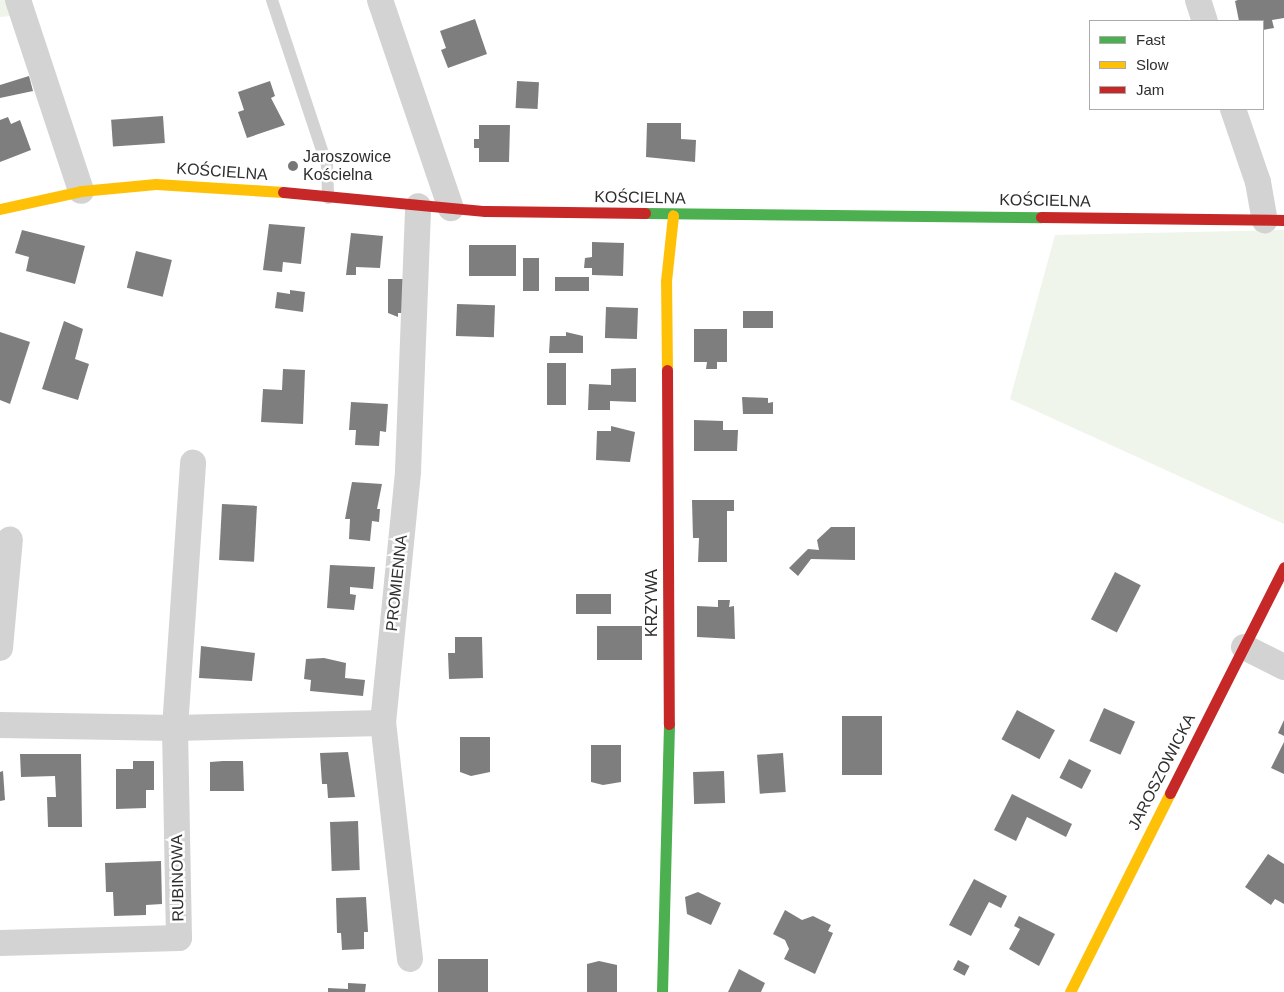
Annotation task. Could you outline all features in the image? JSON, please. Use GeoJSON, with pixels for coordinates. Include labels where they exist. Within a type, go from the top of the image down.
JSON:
{"type":"FeatureCollection","features":[{"type":"Feature","properties":{"kind":"street"},"geometry":{"type":"LineString","coordinates":[[18,0],[81,191]]}},
{"type":"Feature","properties":{"kind":"street"},"geometry":{"type":"LineString","coordinates":[[380,0],[451,208]]}},
{"type":"Feature","properties":{"kind":"street"},"geometry":{"type":"LineString","coordinates":[[1198,0],[1205,20]]}},
{"type":"Feature","properties":{"kind":"street"},"geometry":{"type":"LineString","coordinates":[[1233,110],[1258,182],[1275,220]]}},
{"type":"Feature","properties":{"kind":"street","name":"KOŚCIELNA"},"geometry":{"type":"LineString","coordinates":[[0,209],[81,191],[156,184],[451,208],[673,215],[1275,220]]}},
{"type":"Feature","properties":{"kind":"street","name":"PROMIENNA"},"geometry":{"type":"LineString","coordinates":[[410,959],[383,723],[408,471],[418,206]]}},
{"type":"Feature","properties":{"kind":"street","name":"KRZYWA"},"geometry":{"type":"LineString","coordinates":[[662,992],[669,704],[666,281],[673,215]]}},
{"type":"Feature","properties":{"kind":"street","name":"RUBINOWA"},"geometry":{"type":"LineString","coordinates":[[0,943],[179,938],[175,728],[194,463]]}},
{"type":"Feature","properties":{"kind":"street"},"geometry":{"type":"LineString","coordinates":[[0,648],[10,539]]}},
{"type":"Feature","properties":{"kind":"street","name":"JAROSZOWICKA"},"geometry":{"type":"LineString","coordinates":[[1070,992],[1284,567]]}},
{"type":"Feature","properties":{"kind":"street"},"geometry":{"type":"LineString","coordinates":[[1244,647],[1284,667]]}},
{"type":"Feature","properties":{"kind":"street"},"geometry":{"type":"LineString","coordinates":[[0,726],[175,728],[383,723]]}},
{"type":"Feature","properties":{"kind":"lane"},"geometry":{"type":"LineString","coordinates":[[272,0],[328,166],[328,198]]}},
{"type":"Feature","properties":{"kind":"shaded area"},"geometry":{"type":"Polygon","coordinates":[[[0,0],[6,0],[11,16],[0,17],[0,0]]]}},
{"type":"Feature","properties":{"kind":"shaded area"},"geometry":{"type":"Polygon","coordinates":[[[1284,230],[1284,524],[1010,399],[1055,235],[1284,230]]]}},
{"type":"Feature","properties":{"kind":"building"},"geometry":{"type":"Polygon","coordinates":[[[1284,0],[1284,18],[1272,20],[1274,28],[1264,30],[1264,20],[1239,20],[1235,1],[1284,0]]]}},
{"type":"Feature","properties":{"kind":"building"},"geometry":{"type":"Polygon","coordinates":[[[475,19],[487,54],[448,68],[441,50],[446,48],[440,31],[475,19]]]}},
{"type":"Feature","properties":{"kind":"building"},"geometry":{"type":"Polygon","coordinates":[[[29,76],[33,91],[0,98],[0,85],[29,76]]]}},
{"type":"Feature","properties":{"kind":"building"},"geometry":{"type":"Polygon","coordinates":[[[270,81],[275,96],[271,98],[285,125],[247,138],[238,112],[244,110],[238,92],[270,81]]]}},
{"type":"Feature","properties":{"kind":"building"},"geometry":{"type":"Polygon","coordinates":[[[517,81],[539,82],[538,109],[516,108],[517,81]]]}},
{"type":"Feature","properties":{"kind":"building"},"geometry":{"type":"Polygon","coordinates":[[[163,116],[165,143],[113,147],[111,120],[163,116]]]}},
{"type":"Feature","properties":{"kind":"building"},"geometry":{"type":"Polygon","coordinates":[[[8,117],[11,124],[20,120],[31,150],[0,162],[0,120],[8,117]]]}},
{"type":"Feature","properties":{"kind":"building"},"geometry":{"type":"Polygon","coordinates":[[[647,123],[681,123],[681,139],[696,140],[695,162],[646,157],[647,123]]]}},
{"type":"Feature","properties":{"kind":"building"},"geometry":{"type":"Polygon","coordinates":[[[479,125],[510,125],[509,162],[479,162],[479,148],[474,148],[474,139],[479,139],[479,125]]]}},
{"type":"Feature","properties":{"kind":"building"},"geometry":{"type":"Polygon","coordinates":[[[269,224],[305,227],[301,264],[283,262],[282,272],[263,270],[269,224]]]}},
{"type":"Feature","properties":{"kind":"building"},"geometry":{"type":"Polygon","coordinates":[[[22,230],[85,246],[75,284],[26,271],[29,257],[15,253],[22,230]]]}},
{"type":"Feature","properties":{"kind":"building"},"geometry":{"type":"Polygon","coordinates":[[[351,233],[383,236],[380,268],[356,267],[356,275],[346,275],[351,233]]]}},
{"type":"Feature","properties":{"kind":"building"},"geometry":{"type":"Polygon","coordinates":[[[592,242],[624,243],[623,276],[592,275],[592,268],[584,268],[585,258],[592,257],[592,242]]]}},
{"type":"Feature","properties":{"kind":"building"},"geometry":{"type":"Polygon","coordinates":[[[469,245],[516,245],[516,276],[469,276],[469,245]]]}},
{"type":"Feature","properties":{"kind":"building"},"geometry":{"type":"Polygon","coordinates":[[[136,251],[172,260],[163,297],[127,288],[136,251]]]}},
{"type":"Feature","properties":{"kind":"building"},"geometry":{"type":"Polygon","coordinates":[[[523,258],[539,258],[539,291],[523,291],[523,258]]]}},
{"type":"Feature","properties":{"kind":"building"},"geometry":{"type":"Polygon","coordinates":[[[555,277],[589,277],[589,291],[555,291],[555,277]]]}},
{"type":"Feature","properties":{"kind":"building"},"geometry":{"type":"Polygon","coordinates":[[[388,279],[405,279],[405,313],[398,313],[398,317],[388,313],[388,279]]]}},
{"type":"Feature","properties":{"kind":"building"},"geometry":{"type":"Polygon","coordinates":[[[290,290],[305,292],[303,312],[275,308],[277,292],[290,294],[290,290]]]}},
{"type":"Feature","properties":{"kind":"building"},"geometry":{"type":"Polygon","coordinates":[[[457,304],[495,305],[494,337],[456,336],[457,304]]]}},
{"type":"Feature","properties":{"kind":"building"},"geometry":{"type":"Polygon","coordinates":[[[606,307],[638,308],[637,339],[605,338],[606,307]]]}},
{"type":"Feature","properties":{"kind":"building"},"geometry":{"type":"Polygon","coordinates":[[[743,311],[773,311],[773,328],[743,328],[743,311]]]}},
{"type":"Feature","properties":{"kind":"building"},"geometry":{"type":"Polygon","coordinates":[[[64,321],[83,329],[75,359],[89,364],[78,400],[42,389],[64,321]]]}},
{"type":"Feature","properties":{"kind":"building"},"geometry":{"type":"Polygon","coordinates":[[[694,329],[727,329],[727,362],[717,362],[717,369],[706,369],[707,362],[694,362],[694,329]]]}},
{"type":"Feature","properties":{"kind":"building"},"geometry":{"type":"Polygon","coordinates":[[[0,332],[30,342],[10,404],[0,400],[0,332]]]}},
{"type":"Feature","properties":{"kind":"building"},"geometry":{"type":"Polygon","coordinates":[[[566,332],[583,336],[583,353],[549,353],[550,336],[566,336],[566,332]]]}},
{"type":"Feature","properties":{"kind":"building"},"geometry":{"type":"Polygon","coordinates":[[[547,363],[566,363],[566,405],[547,405],[547,363]]]}},
{"type":"Feature","properties":{"kind":"building"},"geometry":{"type":"Polygon","coordinates":[[[636,368],[636,402],[610,401],[610,410],[588,410],[589,384],[611,385],[611,369],[636,368]]]}},
{"type":"Feature","properties":{"kind":"building"},"geometry":{"type":"Polygon","coordinates":[[[283,369],[305,370],[303,424],[261,422],[263,389],[282,390],[283,369]]]}},
{"type":"Feature","properties":{"kind":"building"},"geometry":{"type":"Polygon","coordinates":[[[742,397],[768,398],[768,403],[773,402],[773,414],[743,414],[742,397]]]}},
{"type":"Feature","properties":{"kind":"building"},"geometry":{"type":"Polygon","coordinates":[[[351,402],[388,404],[386,432],[380,431],[379,446],[355,445],[356,430],[349,430],[351,402]]]}},
{"type":"Feature","properties":{"kind":"building"},"geometry":{"type":"Polygon","coordinates":[[[694,420],[723,421],[723,430],[738,430],[737,451],[694,451],[694,420]]]}},
{"type":"Feature","properties":{"kind":"building"},"geometry":{"type":"Polygon","coordinates":[[[611,426],[635,432],[630,462],[596,460],[597,431],[611,431],[611,426]]]}},
{"type":"Feature","properties":{"kind":"building"},"geometry":{"type":"Polygon","coordinates":[[[352,482],[382,484],[377,509],[380,509],[379,522],[372,521],[370,541],[349,539],[350,519],[345,519],[352,482]]]}},
{"type":"Feature","properties":{"kind":"building"},"geometry":{"type":"Polygon","coordinates":[[[692,500],[734,500],[734,511],[727,511],[727,562],[698,562],[699,538],[693,538],[692,500]]]}},
{"type":"Feature","properties":{"kind":"building"},"geometry":{"type":"Polygon","coordinates":[[[222,504],[257,506],[254,562],[219,560],[222,504]]]}},
{"type":"Feature","properties":{"kind":"building"},"geometry":{"type":"Polygon","coordinates":[[[831,527],[855,527],[855,560],[811,559],[798,576],[789,568],[808,549],[819,550],[817,540],[831,527]]]}},
{"type":"Feature","properties":{"kind":"building"},"geometry":{"type":"Polygon","coordinates":[[[330,565],[375,567],[373,589],[350,587],[350,594],[356,595],[354,610],[327,608],[330,565]]]}},
{"type":"Feature","properties":{"kind":"building"},"geometry":{"type":"Polygon","coordinates":[[[1115,572],[1141,585],[1117,632],[1091,619],[1115,572]]]}},
{"type":"Feature","properties":{"kind":"building"},"geometry":{"type":"Polygon","coordinates":[[[576,594],[611,594],[611,614],[576,614],[576,594]]]}},
{"type":"Feature","properties":{"kind":"building"},"geometry":{"type":"Polygon","coordinates":[[[718,600],[730,600],[729,607],[734,606],[735,639],[697,637],[697,606],[718,607],[718,600]]]}},
{"type":"Feature","properties":{"kind":"building"},"geometry":{"type":"Polygon","coordinates":[[[597,626],[642,626],[642,660],[597,660],[597,626]]]}},
{"type":"Feature","properties":{"kind":"building"},"geometry":{"type":"Polygon","coordinates":[[[455,637],[482,637],[483,678],[449,679],[448,653],[455,653],[455,637]]]}},
{"type":"Feature","properties":{"kind":"building"},"geometry":{"type":"Polygon","coordinates":[[[201,646],[255,653],[252,681],[199,678],[201,646]]]}},
{"type":"Feature","properties":{"kind":"building"},"geometry":{"type":"Polygon","coordinates":[[[324,658],[346,663],[345,678],[365,680],[363,696],[310,691],[311,680],[304,679],[306,659],[324,658]]]}},
{"type":"Feature","properties":{"kind":"building"},"geometry":{"type":"Polygon","coordinates":[[[1104,708],[1135,722],[1120,755],[1089,741],[1104,708]]]}},
{"type":"Feature","properties":{"kind":"building"},"geometry":{"type":"Polygon","coordinates":[[[1017,710],[1055,730],[1039,759],[1002,739],[1017,710]]]}},
{"type":"Feature","properties":{"kind":"building"},"geometry":{"type":"Polygon","coordinates":[[[842,716],[882,716],[882,775],[842,775],[842,716]]]}},
{"type":"Feature","properties":{"kind":"building"},"geometry":{"type":"Polygon","coordinates":[[[1284,720],[1284,736],[1278,733],[1284,720]]]}},
{"type":"Feature","properties":{"kind":"building"},"geometry":{"type":"Polygon","coordinates":[[[460,737],[490,737],[490,772],[471,776],[460,772],[460,737]]]}},
{"type":"Feature","properties":{"kind":"building"},"geometry":{"type":"Polygon","coordinates":[[[1284,742],[1284,774],[1271,768],[1284,742]]]}},
{"type":"Feature","properties":{"kind":"building"},"geometry":{"type":"Polygon","coordinates":[[[591,745],[621,745],[621,782],[603,785],[591,782],[591,745]]]}},
{"type":"Feature","properties":{"kind":"building"},"geometry":{"type":"Polygon","coordinates":[[[348,752],[355,797],[328,798],[327,784],[322,784],[320,753],[348,752]]]}},
{"type":"Feature","properties":{"kind":"building"},"geometry":{"type":"Polygon","coordinates":[[[783,753],[786,792],[760,794],[757,755],[783,753]]]}},
{"type":"Feature","properties":{"kind":"building"},"geometry":{"type":"Polygon","coordinates":[[[20,754],[81,754],[82,827],[48,827],[47,797],[56,797],[55,776],[21,777],[20,754]]]}},
{"type":"Feature","properties":{"kind":"building"},"geometry":{"type":"Polygon","coordinates":[[[1069,759],[1091,770],[1082,789],[1059,778],[1069,759]]]}},
{"type":"Feature","properties":{"kind":"building"},"geometry":{"type":"Polygon","coordinates":[[[133,761],[154,761],[154,790],[146,790],[146,808],[116,809],[116,769],[133,769],[133,761]]]}},
{"type":"Feature","properties":{"kind":"building"},"geometry":{"type":"Polygon","coordinates":[[[243,761],[244,791],[210,791],[210,762],[243,761]]]}},
{"type":"Feature","properties":{"kind":"building"},"geometry":{"type":"Polygon","coordinates":[[[3,771],[5,800],[0,801],[0,772],[3,771]]]}},
{"type":"Feature","properties":{"kind":"building"},"geometry":{"type":"Polygon","coordinates":[[[724,771],[725,803],[694,804],[693,772],[724,771]]]}},
{"type":"Feature","properties":{"kind":"building"},"geometry":{"type":"Polygon","coordinates":[[[1012,794],[1072,824],[1066,837],[1027,817],[1016,841],[994,830],[1012,794]]]}},
{"type":"Feature","properties":{"kind":"building"},"geometry":{"type":"Polygon","coordinates":[[[358,821],[360,870],[332,871],[330,822],[358,821]]]}},
{"type":"Feature","properties":{"kind":"building"},"geometry":{"type":"Polygon","coordinates":[[[1268,854],[1284,864],[1284,904],[1275,899],[1271,905],[1245,887],[1268,854]]]}},
{"type":"Feature","properties":{"kind":"building"},"geometry":{"type":"Polygon","coordinates":[[[161,861],[162,904],[146,905],[146,915],[114,916],[113,892],[106,892],[105,863],[161,861]]]}},
{"type":"Feature","properties":{"kind":"building"},"geometry":{"type":"Polygon","coordinates":[[[974,879],[1007,896],[1001,908],[989,902],[971,936],[949,925],[974,879]]]}},
{"type":"Feature","properties":{"kind":"building"},"geometry":{"type":"Polygon","coordinates":[[[698,892],[721,903],[711,925],[687,914],[685,897],[698,892]]]}},
{"type":"Feature","properties":{"kind":"building"},"geometry":{"type":"Polygon","coordinates":[[[366,897],[368,932],[364,932],[364,949],[342,950],[341,933],[337,933],[336,898],[366,897]]]}},
{"type":"Feature","properties":{"kind":"building"},"geometry":{"type":"Polygon","coordinates":[[[785,910],[802,920],[813,916],[831,925],[828,931],[833,933],[815,974],[784,959],[789,949],[785,940],[773,934],[785,910]]]}},
{"type":"Feature","properties":{"kind":"building"},"geometry":{"type":"Polygon","coordinates":[[[1019,916],[1055,934],[1039,966],[1009,949],[1020,929],[1014,926],[1019,916]]]}},
{"type":"Feature","properties":{"kind":"building"},"geometry":{"type":"Polygon","coordinates":[[[438,959],[488,959],[488,992],[438,992],[438,959]]]}},
{"type":"Feature","properties":{"kind":"building"},"geometry":{"type":"Polygon","coordinates":[[[958,960],[970,966],[965,976],[953,970],[958,960]]]}},
{"type":"Feature","properties":{"kind":"building"},"geometry":{"type":"Polygon","coordinates":[[[599,961],[617,965],[617,992],[587,992],[587,964],[599,961]]]}},
{"type":"Feature","properties":{"kind":"building"},"geometry":{"type":"Polygon","coordinates":[[[739,969],[765,983],[761,992],[728,992],[739,969]]]}},
{"type":"Feature","properties":{"kind":"building"},"geometry":{"type":"Polygon","coordinates":[[[348,983],[366,984],[365,992],[328,992],[328,988],[348,989],[348,983]]]}},
{"type":"Feature","properties":{"kind":"traffic: fast"},"geometry":{"type":"LineString","coordinates":[[645,213],[1041,217]]}},
{"type":"Feature","properties":{"kind":"traffic: fast"},"geometry":{"type":"LineString","coordinates":[[662,992],[669,724]]}},
{"type":"Feature","properties":{"kind":"traffic: slow"},"geometry":{"type":"LineString","coordinates":[[0,209],[81,191],[156,184],[283,192]]}},
{"type":"Feature","properties":{"kind":"traffic: slow"},"geometry":{"type":"LineString","coordinates":[[667,370],[666,281],[673,215]]}},
{"type":"Feature","properties":{"kind":"traffic: slow"},"geometry":{"type":"LineString","coordinates":[[1070,992],[1170,793]]}},
{"type":"Feature","properties":{"kind":"traffic: jam"},"geometry":{"type":"LineString","coordinates":[[283,192],[485,211],[645,213]]}},
{"type":"Feature","properties":{"kind":"traffic: jam"},"geometry":{"type":"LineString","coordinates":[[1041,217],[1284,220]]}},
{"type":"Feature","properties":{"kind":"traffic: jam"},"geometry":{"type":"LineString","coordinates":[[667,370],[669,724]]}},
{"type":"Feature","properties":{"kind":"traffic: jam"},"geometry":{"type":"LineString","coordinates":[[1170,793],[1284,567]]}},
{"type":"Feature","properties":{"kind":"place","name":"Jaroszowice Kościelna"},"geometry":{"type":"Point","coordinates":[293,166]}}]}
